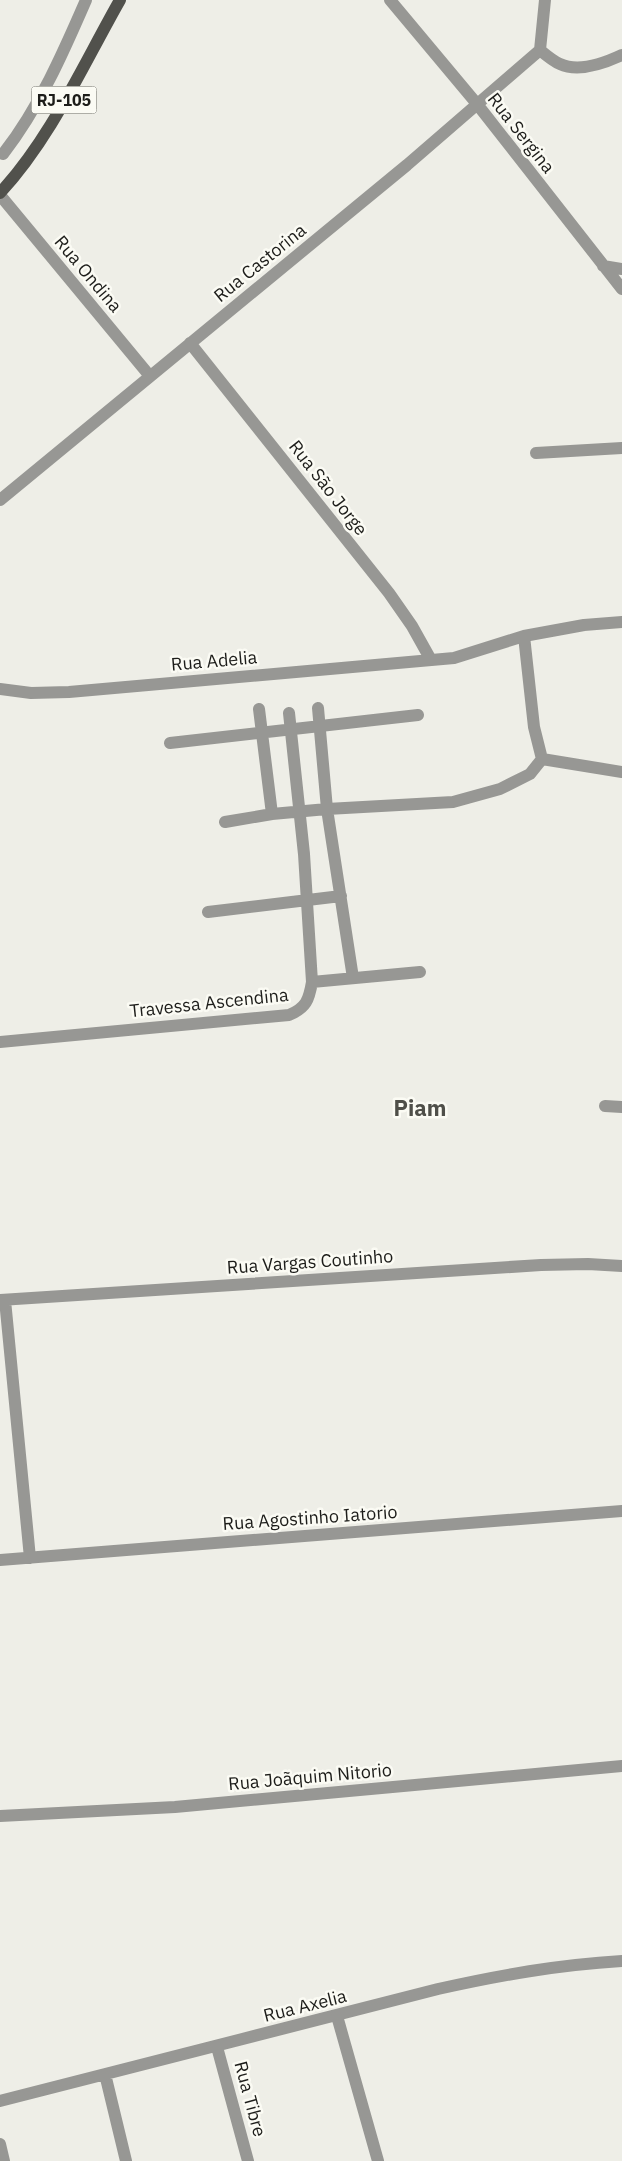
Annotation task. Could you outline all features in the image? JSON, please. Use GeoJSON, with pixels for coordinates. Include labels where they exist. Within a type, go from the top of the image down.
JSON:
{"type":"FeatureCollection","features":[{"type":"Feature","properties":{"kind":"main road","name":"RJ-105"},"geometry":{"type":"LineString","coordinates":[[0,194],[20,172],[48,129],[120,0]]}},
{"type":"Feature","properties":{"kind":"street"},"geometry":{"type":"LineString","coordinates":[[3,154],[16,137],[42,92],[86,0]]}},
{"type":"Feature","properties":{"kind":"street","name":"Rua Sergina"},"geometry":{"type":"LineString","coordinates":[[390,0],[477,104],[602,266],[622,289]]}},
{"type":"Feature","properties":{"kind":"street"},"geometry":{"type":"LineString","coordinates":[[545,0],[540,50],[561,65],[584,68],[608,62],[622,55]]}},
{"type":"Feature","properties":{"kind":"street","name":"Rua Castorina"},"geometry":{"type":"LineString","coordinates":[[0,500],[149,375],[407,165],[540,50]]}},
{"type":"Feature","properties":{"kind":"street","name":"Rua Ondina"},"geometry":{"type":"LineString","coordinates":[[0,194],[149,375]]}},
{"type":"Feature","properties":{"kind":"street"},"geometry":{"type":"LineString","coordinates":[[602,266],[622,269]]}},
{"type":"Feature","properties":{"kind":"street","name":"Rua São Jorge"},"geometry":{"type":"LineString","coordinates":[[190,343],[389,594],[412,626],[431,660]]}},
{"type":"Feature","properties":{"kind":"street"},"geometry":{"type":"LineString","coordinates":[[536,453],[622,448]]}},
{"type":"Feature","properties":{"kind":"street","name":"Rua Adelia"},"geometry":{"type":"LineString","coordinates":[[0,690],[69,692],[454,658],[524,636],[584,625],[622,622]]}},
{"type":"Feature","properties":{"kind":"street"},"geometry":{"type":"LineString","coordinates":[[524,636],[534,727],[547,760]]}},
{"type":"Feature","properties":{"kind":"street"},"geometry":{"type":"LineString","coordinates":[[318,708],[328,809],[353,978]]}},
{"type":"Feature","properties":{"kind":"street"},"geometry":{"type":"LineString","coordinates":[[259,709],[272,814]]}},
{"type":"Feature","properties":{"kind":"street","name":"Travessa Ascendina"},"geometry":{"type":"LineString","coordinates":[[0,1042],[289,1015],[301,1010],[309,999],[312,982],[299,812],[289,713]]}},
{"type":"Feature","properties":{"kind":"street"},"geometry":{"type":"LineString","coordinates":[[170,742],[418,715]]}},
{"type":"Feature","properties":{"kind":"street"},"geometry":{"type":"LineString","coordinates":[[226,822],[272,814],[328,809],[453,802],[500,789],[530,774],[547,760],[622,772]]}},
{"type":"Feature","properties":{"kind":"street"},"geometry":{"type":"LineString","coordinates":[[208,912],[341,896]]}},
{"type":"Feature","properties":{"kind":"street"},"geometry":{"type":"LineString","coordinates":[[312,982],[420,972]]}},
{"type":"Feature","properties":{"kind":"street"},"geometry":{"type":"LineString","coordinates":[[606,1106],[622,1107]]}},
{"type":"Feature","properties":{"kind":"street","name":"Rua Vargas Coutinho"},"geometry":{"type":"LineString","coordinates":[[2,1300],[541,1265],[588,1264],[622,1266]]}},
{"type":"Feature","properties":{"kind":"street"},"geometry":{"type":"LineString","coordinates":[[2,1300],[30,1558]]}},
{"type":"Feature","properties":{"kind":"street","name":"Rua Agostinho Iatorio"},"geometry":{"type":"LineString","coordinates":[[0,1560],[622,1511]]}},
{"type":"Feature","properties":{"kind":"street","name":"Rua Joãquim Nitorio"},"geometry":{"type":"LineString","coordinates":[[0,1816],[175,1807],[622,1766]]}},
{"type":"Feature","properties":{"kind":"street","name":"Rua Axelia"},"geometry":{"type":"LineString","coordinates":[[0,2101],[500,1975],[567,1964],[622,1961]]}},
{"type":"Feature","properties":{"kind":"street"},"geometry":{"type":"LineString","coordinates":[[337,2016],[378,2161]]}},
{"type":"Feature","properties":{"kind":"street","name":"Rua Tibre"},"geometry":{"type":"LineString","coordinates":[[217,2047],[248,2161]]}},
{"type":"Feature","properties":{"kind":"street"},"geometry":{"type":"LineString","coordinates":[[105,2074],[126,2161]]}},
{"type":"Feature","properties":{"kind":"street"},"geometry":{"type":"LineString","coordinates":[[0,2144],[4,2161]]}},
{"type":"Feature","properties":{"kind":"district","name":"Piam"},"geometry":{"type":"Point","coordinates":[420,1108]}}]}
